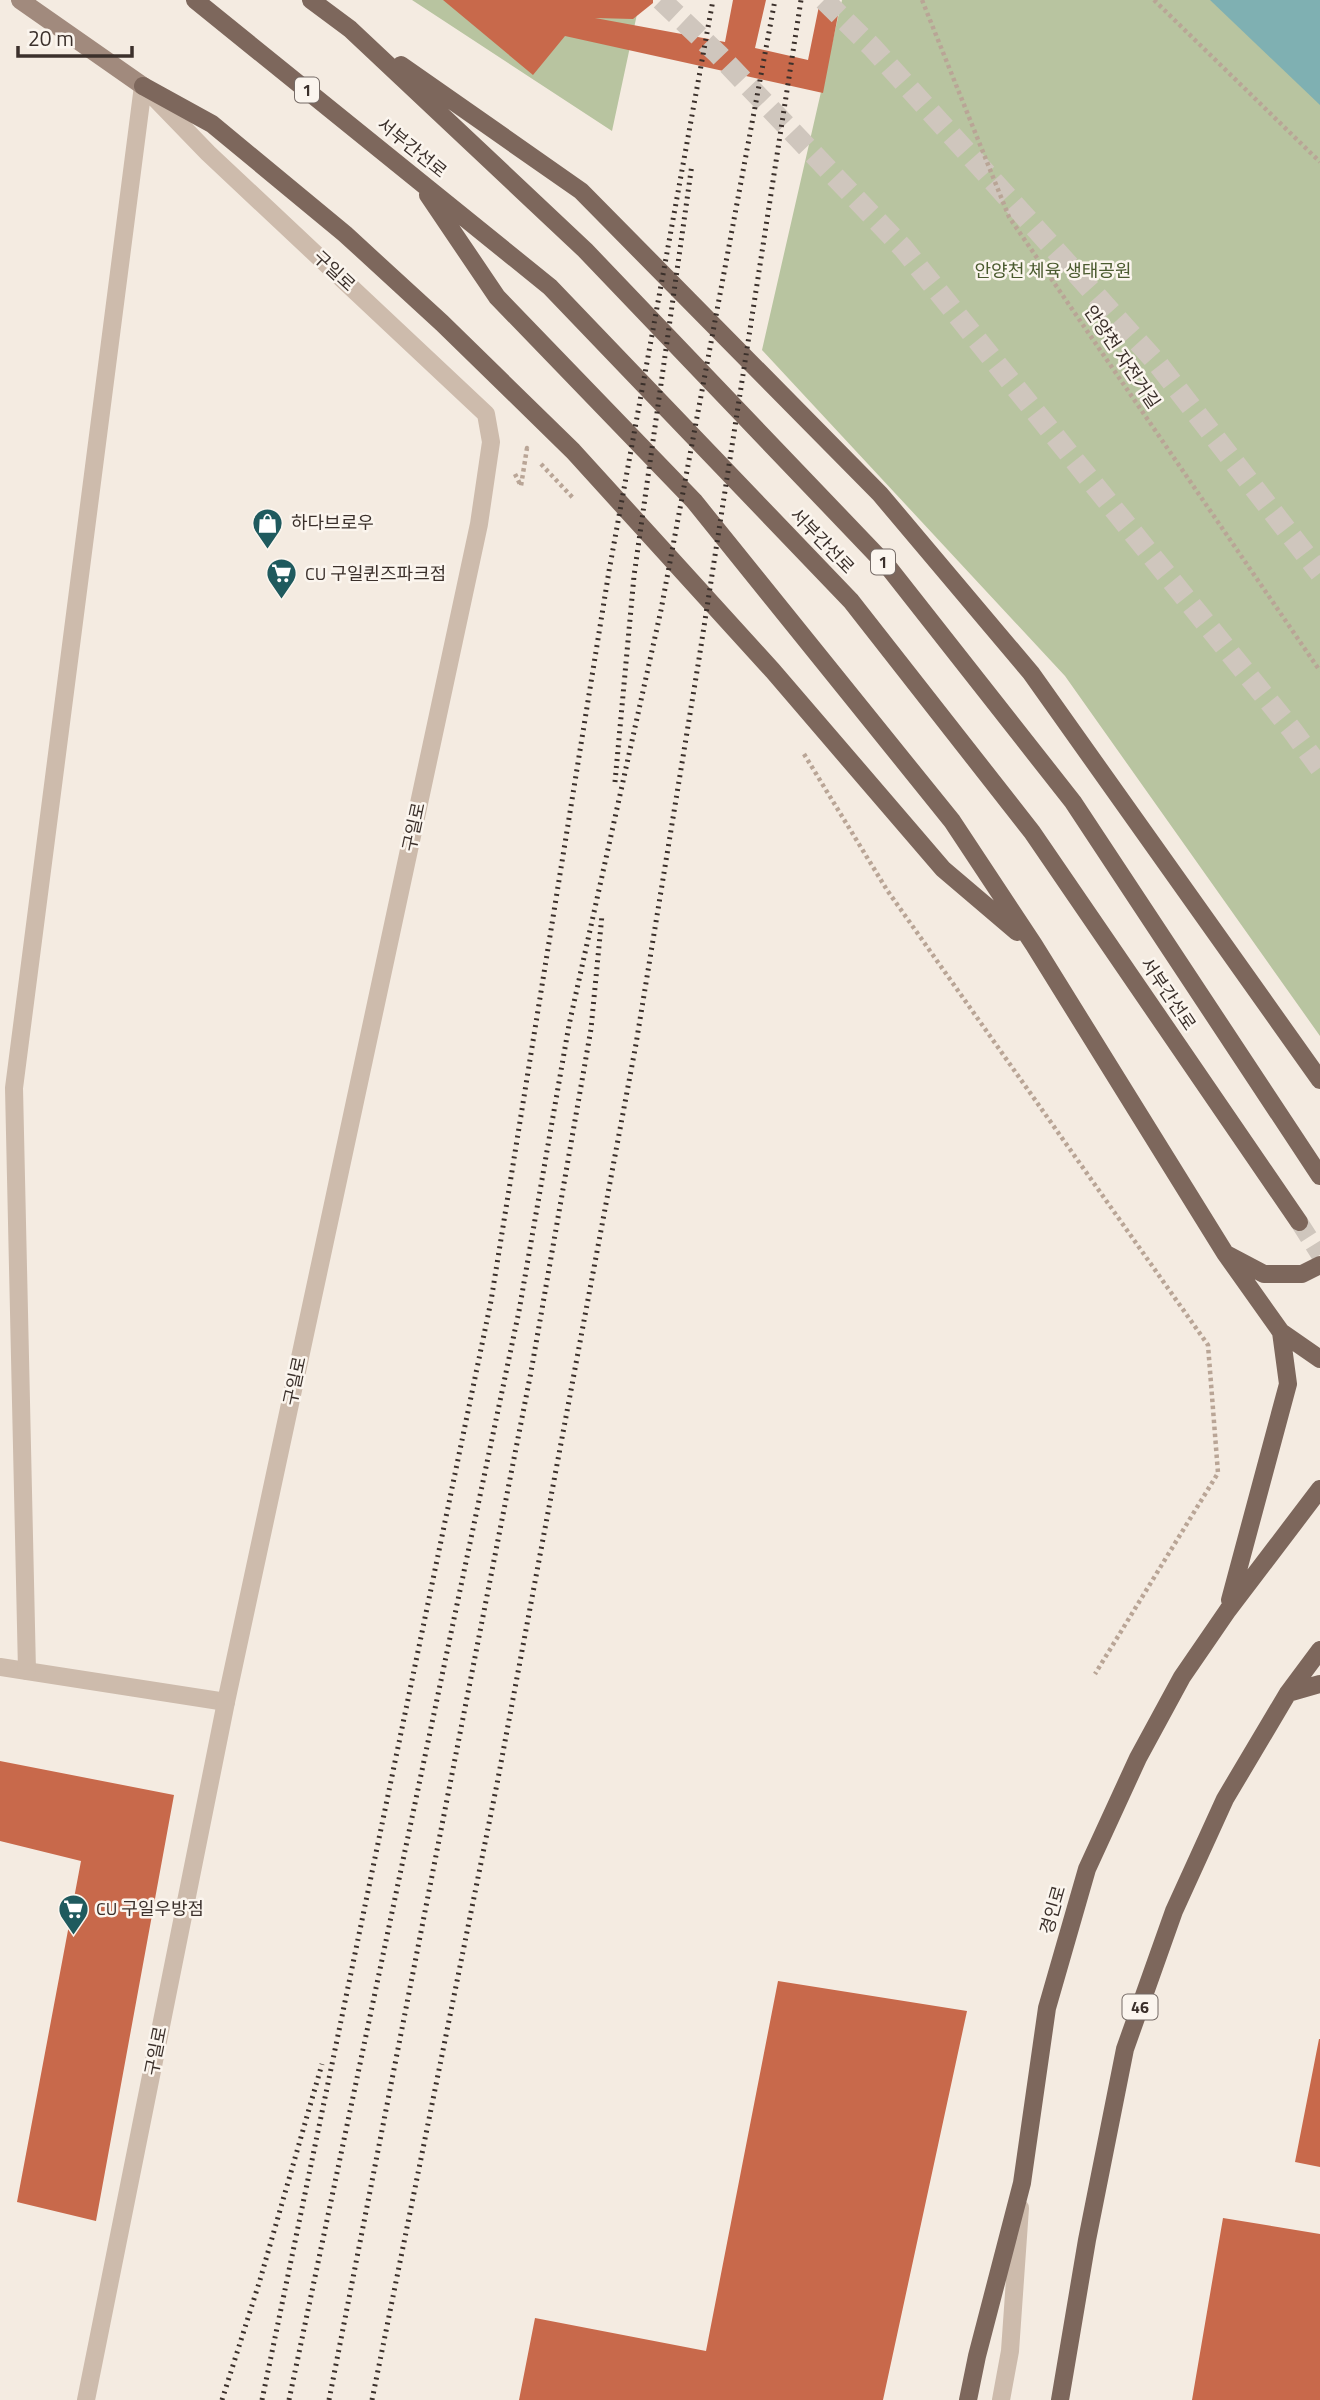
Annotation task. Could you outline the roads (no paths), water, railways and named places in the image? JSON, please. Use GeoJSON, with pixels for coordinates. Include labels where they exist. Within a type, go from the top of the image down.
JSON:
{"type":"FeatureCollection","features":[{"type":"Feature","properties":{"kind":"main road","name":"구일로"},"geometry":{"type":"LineString","coordinates":[[20,0],[143,86]]}},
{"type":"Feature","properties":{"kind":"main road","name":"서부간선로"},"geometry":{"type":"LineString","coordinates":[[195,0],[550,287],[851,601],[1032,832],[1298,1222]]}},
{"type":"Feature","properties":{"kind":"main road","name":"서부간선로"},"geometry":{"type":"LineString","coordinates":[[311,0],[350,29],[584,250],[889,568],[1073,802],[1320,1176]]}},
{"type":"Feature","properties":{"kind":"main road"},"geometry":{"type":"LineString","coordinates":[[350,29],[581,191],[880,494],[1031,673],[1320,1080]]}},
{"type":"Feature","properties":{"kind":"main road"},"geometry":{"type":"LineString","coordinates":[[143,86],[212,124],[345,234],[442,323],[573,451],[772,671],[943,869],[1034,946]]}},
{"type":"Feature","properties":{"kind":"main road"},"geometry":{"type":"LineString","coordinates":[[418,180],[497,297],[694,501],[943,810],[1034,946],[1225,1253],[1280,1332],[1320,1359]]}},
{"type":"Feature","properties":{"kind":"main road"},"geometry":{"type":"LineString","coordinates":[[1225,1253],[1264,1274],[1302,1274],[1320,1265]]}},
{"type":"Feature","properties":{"kind":"main road"},"geometry":{"type":"LineString","coordinates":[[1228,1610],[1288,1384],[1280,1332]]}},
{"type":"Feature","properties":{"kind":"main road","name":"경인로"},"geometry":{"type":"LineString","coordinates":[[968,2400],[1022,2183],[1047,2008],[1087,1870],[1138,1758],[1182,1677],[1228,1610],[1320,1489]]}},
{"type":"Feature","properties":{"kind":"main road","name":"46"},"geometry":{"type":"LineString","coordinates":[[1060,2400],[1087,2240],[1125,2049],[1174,1911],[1225,1799],[1288,1693],[1320,1650]]}},
{"type":"Feature","properties":{"kind":"main road"},"geometry":{"type":"LineString","coordinates":[[1288,1693],[1320,1684]]}},
{"type":"Feature","properties":{"kind":"street","name":"구일로"},"geometry":{"type":"LineString","coordinates":[[86,2400],[226,1702],[479,524],[491,442],[486,414],[208,153],[143,86]]}},
{"type":"Feature","properties":{"kind":"street"},"geometry":{"type":"LineString","coordinates":[[27,1671],[14,1088],[143,86]]}},
{"type":"Feature","properties":{"kind":"street"},"geometry":{"type":"LineString","coordinates":[[0,1667],[226,1702]]}},
{"type":"Feature","properties":{"kind":"street"},"geometry":{"type":"LineString","coordinates":[[1001,2400],[1010,2351],[1022,2183]]}},
{"type":"Feature","properties":{"kind":"water"},"geometry":{"type":"Polygon","coordinates":[[[1210,0],[1320,0],[1320,105],[1210,0]]]}},
{"type":"Feature","properties":{"kind":"tunnel"},"geometry":{"type":"LineString","coordinates":[[661,0],[718,54],[903,248],[1320,768]]}},
{"type":"Feature","properties":{"kind":"tunnel"},"geometry":{"type":"LineString","coordinates":[[824,0],[872,47],[1158,364],[1320,573]]}},
{"type":"Feature","properties":{"kind":"tunnel"},"geometry":{"type":"LineString","coordinates":[[1299,1222],[1320,1255]]}},
{"type":"Feature","properties":{"kind":"railway"},"geometry":{"type":"LineString","coordinates":[[262,2400],[491,1301],[609,571],[713,0]]}},
{"type":"Feature","properties":{"kind":"railway"},"geometry":{"type":"LineString","coordinates":[[289,2400],[519,1311],[569,1025],[661,610],[775,0]]}},
{"type":"Feature","properties":{"kind":"railway"},"geometry":{"type":"LineString","coordinates":[[372,2400],[497,1784],[636,1044],[699,659],[801,0]]}},
{"type":"Feature","properties":{"kind":"railway"},"geometry":{"type":"LineString","coordinates":[[615,782],[634,576],[692,164]]}},
{"type":"Feature","properties":{"kind":"railway"},"geometry":{"type":"LineString","coordinates":[[329,2400],[531,1372],[591,1029],[602,915]]}},
{"type":"Feature","properties":{"kind":"railway"},"geometry":{"type":"LineString","coordinates":[[222,2400],[260,2280],[322,2064]]}},
{"type":"Feature","properties":{"kind":"place","name":"하다브로우"},"geometry":{"type":"Point","coordinates":[268,550]}},
{"type":"Feature","properties":{"kind":"place","name":"CU 구일퀸즈파크점"},"geometry":{"type":"Point","coordinates":[282,601]}},
{"type":"Feature","properties":{"kind":"place","name":"CU 구일우방점"},"geometry":{"type":"Point","coordinates":[73,1936]}},
{"type":"Feature","properties":{"kind":"park label","name":"안양천 체육 생태공원"},"geometry":{"type":"Point","coordinates":[1053,271]}}]}
